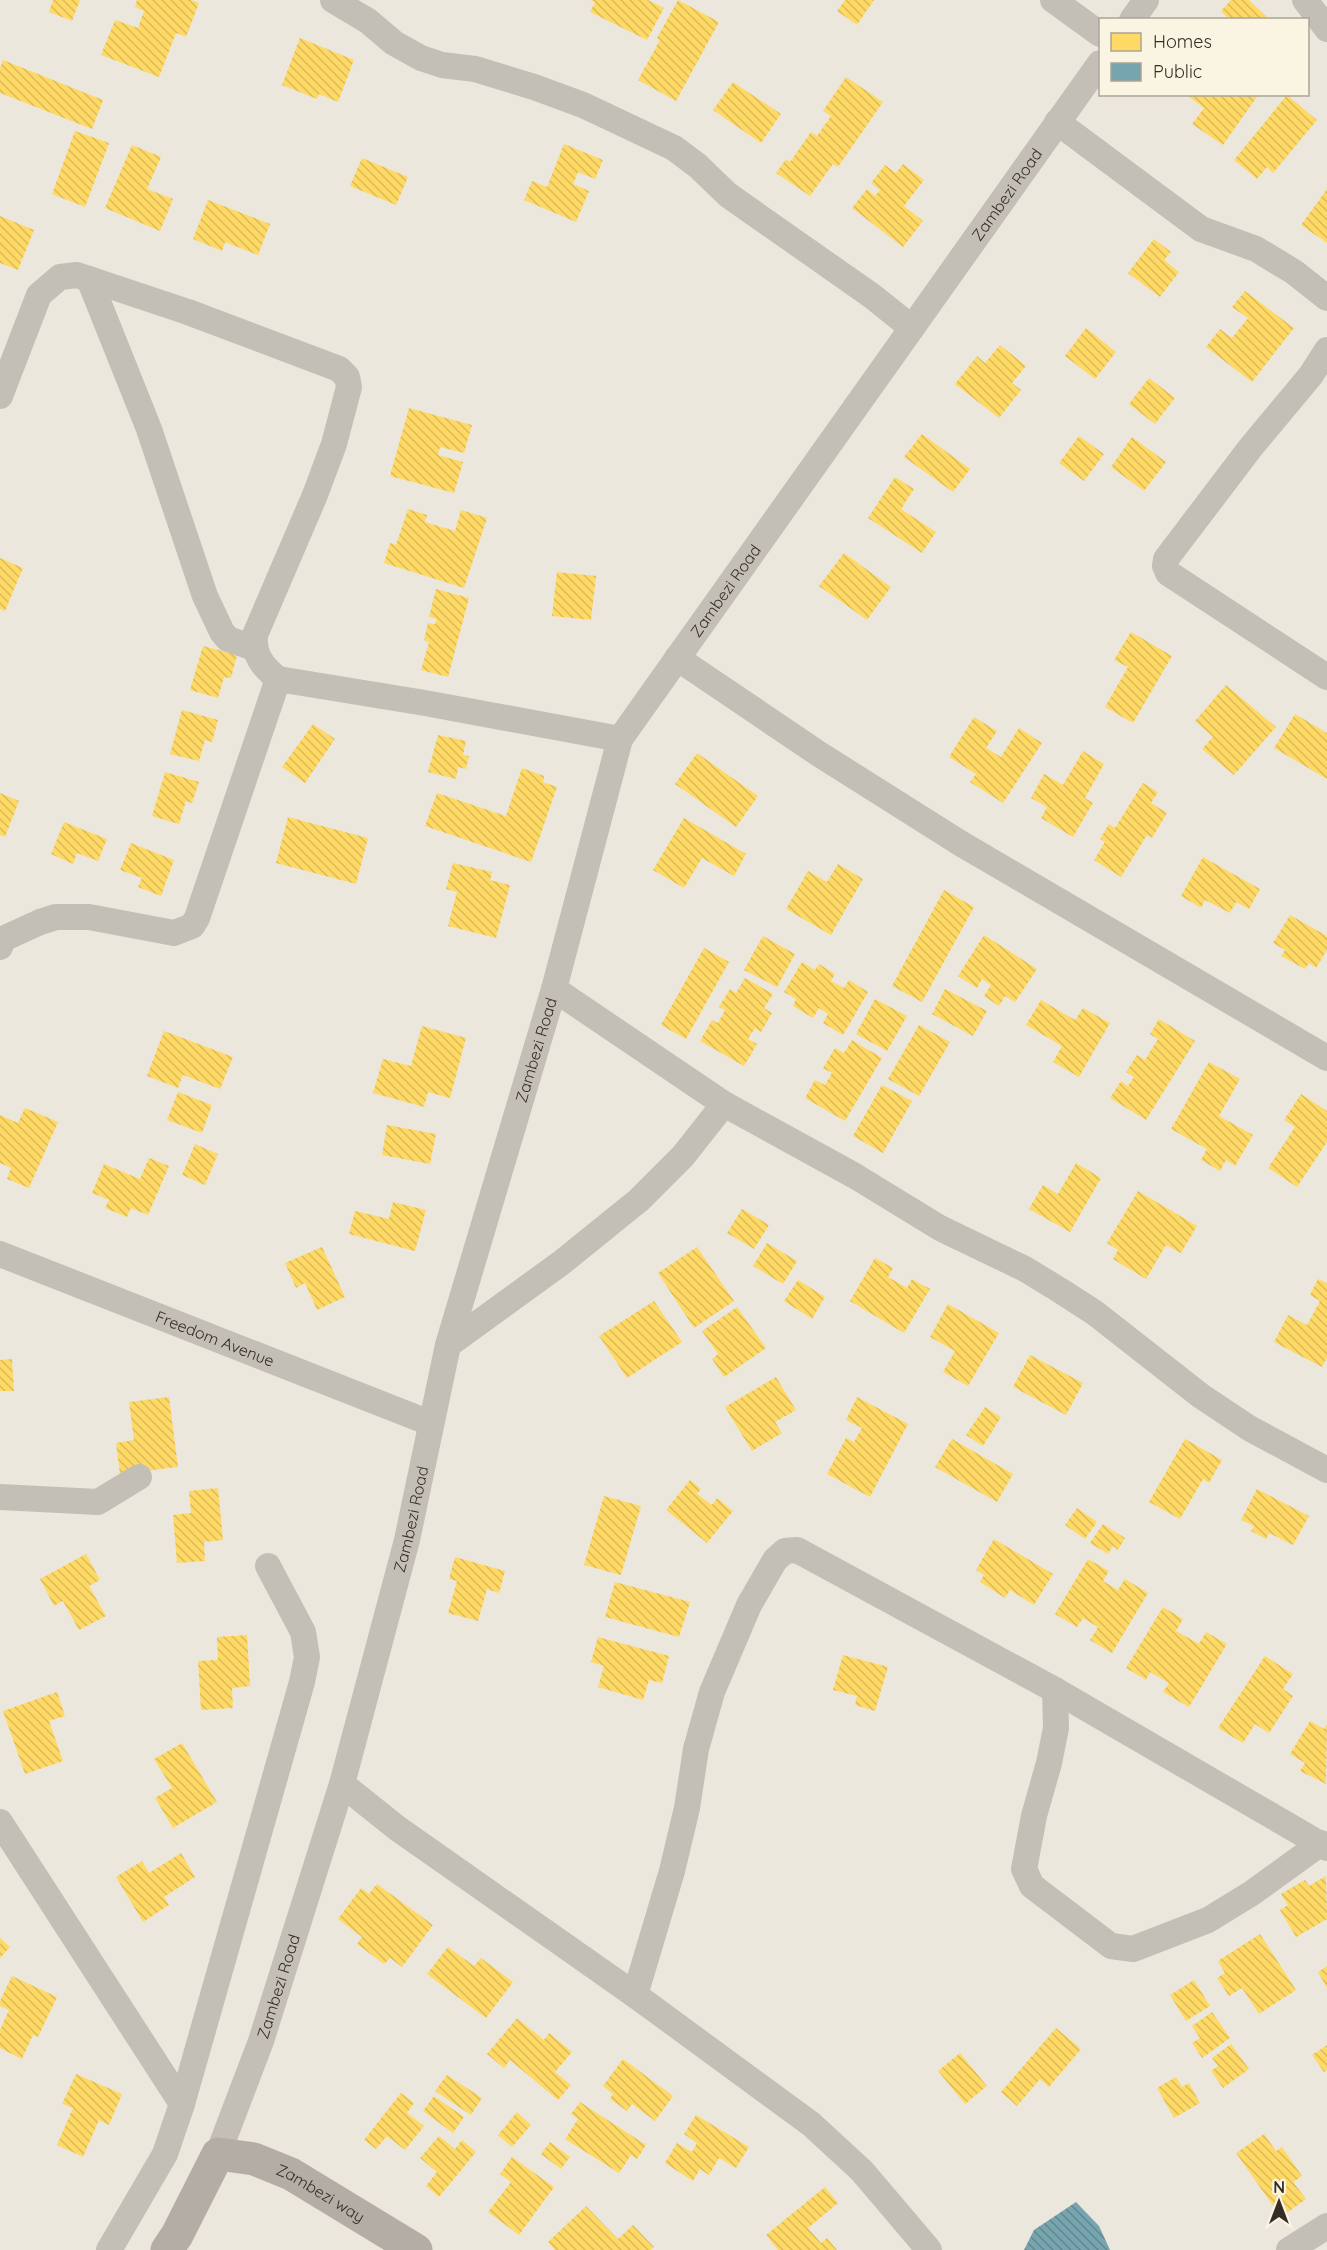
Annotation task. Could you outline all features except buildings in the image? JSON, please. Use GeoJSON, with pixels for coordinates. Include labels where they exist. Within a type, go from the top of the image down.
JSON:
{"type":"FeatureCollection","features":[{"type":"Feature","properties":{"kind":"main road"},"geometry":{"type":"LineString","coordinates":[[167,2250],[218,2154]]}},
{"type":"Feature","properties":{"kind":"main road","name":"Zambezi way"},"geometry":{"type":"LineString","coordinates":[[218,2154],[254,2159],[291,2174],[416,2250]]}},
{"type":"Feature","properties":{"kind":"street"},"geometry":{"type":"LineString","coordinates":[[333,0],[374,10],[394,43],[421,58],[442,65],[475,69],[534,87],[583,105],[674,148],[698,166],[728,195],[872,296],[912,328]]}},
{"type":"Feature","properties":{"kind":"street"},"geometry":{"type":"LineString","coordinates":[[1053,0],[1099,33]]}},
{"type":"Feature","properties":{"kind":"street"},"geometry":{"type":"LineString","coordinates":[[1133,18],[1146,0]]}},
{"type":"Feature","properties":{"kind":"street"},"geometry":{"type":"LineString","coordinates":[[1305,0],[1327,29]]}},
{"type":"Feature","properties":{"kind":"street","name":"Zambezi Road"},"geometry":{"type":"LineString","coordinates":[[218,2154],[261,2041],[342,1784],[407,1540],[448,1345],[554,989],[620,739],[1099,66]]}},
{"type":"Feature","properties":{"kind":"street"},"geometry":{"type":"LineString","coordinates":[[1057,122],[1201,230],[1256,249],[1294,272],[1327,298]]}},
{"type":"Feature","properties":{"kind":"street"},"geometry":{"type":"LineString","coordinates":[[0,396],[39,294],[60,277],[77,275],[188,312],[339,369],[347,377],[349,387],[334,444],[315,495],[255,635],[254,648],[261,663],[278,679],[620,739]]}},
{"type":"Feature","properties":{"kind":"street"},"geometry":{"type":"LineString","coordinates":[[88,279],[149,429],[205,596],[222,632],[228,639],[254,648]]}},
{"type":"Feature","properties":{"kind":"street"},"geometry":{"type":"LineString","coordinates":[[1327,350],[1311,375],[1251,447],[1166,559],[1165,566],[1168,573],[1327,677]]}},
{"type":"Feature","properties":{"kind":"street"},"geometry":{"type":"LineString","coordinates":[[677,658],[819,754],[960,843],[1327,1058]]}},
{"type":"Feature","properties":{"kind":"street"},"geometry":{"type":"LineString","coordinates":[[1,938],[56,917],[89,917],[174,933],[192,926],[197,918],[278,679]]}},
{"type":"Feature","properties":{"kind":"street"},"geometry":{"type":"LineString","coordinates":[[554,989],[724,1104],[855,1176],[940,1228],[1025,1269],[1061,1291],[1095,1313],[1201,1396],[1249,1428],[1327,1470]]}},
{"type":"Feature","properties":{"kind":"street"},"geometry":{"type":"LineString","coordinates":[[448,1345],[545,1275],[639,1200],[683,1156],[724,1104]]}},
{"type":"Feature","properties":{"kind":"street","name":"Freedom Avenue"},"geometry":{"type":"LineString","coordinates":[[0,1254],[430,1423]]}},
{"type":"Feature","properties":{"kind":"street"},"geometry":{"type":"LineString","coordinates":[[0,1497],[98,1502],[139,1477]]}},
{"type":"Feature","properties":{"kind":"street"},"geometry":{"type":"LineString","coordinates":[[635,1995],[672,1871],[687,1808],[696,1749],[712,1692],[749,1605],[775,1560],[785,1551],[797,1550],[1055,1690],[1324,1846],[1208,1920],[1133,1949],[1111,1946],[1032,1886],[1024,1869],[1034,1816],[1056,1728],[1055,1690]]}},
{"type":"Feature","properties":{"kind":"street"},"geometry":{"type":"LineString","coordinates":[[109,2250],[165,2154],[182,2104],[307,1657],[303,1632],[268,1566]]}},
{"type":"Feature","properties":{"kind":"street"},"geometry":{"type":"LineString","coordinates":[[342,1784],[397,1828],[635,1995],[811,2124],[862,2171],[929,2250]]}},
{"type":"Feature","properties":{"kind":"street"},"geometry":{"type":"LineString","coordinates":[[0,1822],[182,2104]]}},
{"type":"Feature","properties":{"kind":"street"},"geometry":{"type":"LineString","coordinates":[[1289,2250],[1327,2226]]}}]}
